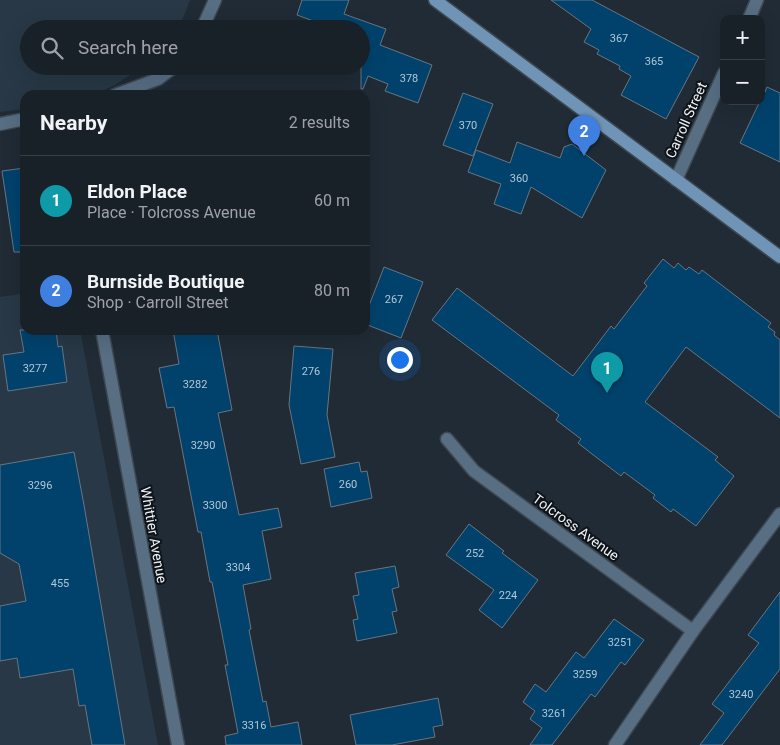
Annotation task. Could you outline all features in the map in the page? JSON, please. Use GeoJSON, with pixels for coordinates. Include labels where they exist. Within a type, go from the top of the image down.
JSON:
{"type":"FeatureCollection","features":[{"type":"Feature","properties":{"kind":"main road"},"geometry":{"type":"LineString","coordinates":[[435,0],[780,257]]}},
{"type":"Feature","properties":{"kind":"street"},"geometry":{"type":"LineString","coordinates":[[206,20],[215,0]]}},
{"type":"Feature","properties":{"kind":"street"},"geometry":{"type":"LineString","coordinates":[[750,15],[757,0]]}},
{"type":"Feature","properties":{"kind":"street"},"geometry":{"type":"LineString","coordinates":[[128,90],[158,79],[163,75]]}},
{"type":"Feature","properties":{"kind":"street","name":"Carroll Street"},"geometry":{"type":"LineString","coordinates":[[676,180],[720,81]]}},
{"type":"Feature","properties":{"kind":"street"},"geometry":{"type":"LineString","coordinates":[[0,124],[20,120]]}},
{"type":"Feature","properties":{"kind":"street","name":"Whittier Avenue"},"geometry":{"type":"LineString","coordinates":[[103,335],[178,745]]}},
{"type":"Feature","properties":{"kind":"street","name":"Tolcross Avenue"},"geometry":{"type":"LineString","coordinates":[[448,439],[474,471],[693,632]]}},
{"type":"Feature","properties":{"kind":"street"},"geometry":{"type":"LineString","coordinates":[[616,745],[693,632],[780,514]]}},
{"type":"Feature","properties":{"kind":"shaded area"},"geometry":{"type":"Polygon","coordinates":[[[0,0],[190,0],[182,20],[20,20],[20,75],[130,75],[104,90],[20,90],[20,110],[0,112],[0,0]]]}},
{"type":"Feature","properties":{"kind":"shaded area"},"geometry":{"type":"Polygon","coordinates":[[[20,294],[20,335],[81,335],[158,745],[0,745],[0,297],[20,294]]]}},
{"type":"Feature","properties":{"kind":"building"},"geometry":{"type":"Polygon","coordinates":[[[302,0],[349,0],[344,14],[361,20],[311,20],[297,15],[302,0]]]}},
{"type":"Feature","properties":{"kind":"building"},"geometry":{"type":"Polygon","coordinates":[[[551,0],[592,0],[699,57],[666,119],[621,95],[631,76],[619,69],[620,66],[597,54],[599,50],[584,42],[591,29],[551,0]]]}},
{"type":"Feature","properties":{"kind":"building"},"geometry":{"type":"Polygon","coordinates":[[[370,23],[386,29],[380,45],[432,65],[418,103],[385,91],[388,84],[368,76],[363,89],[361,89],[361,75],[370,75],[370,23]]]}},
{"type":"Feature","properties":{"kind":"building"},"geometry":{"type":"Polygon","coordinates":[[[767,87],[780,93],[780,162],[740,143],[758,105],[765,105],[767,87]]]}},
{"type":"Feature","properties":{"kind":"building"},"geometry":{"type":"Polygon","coordinates":[[[463,93],[493,104],[473,156],[443,145],[463,93]]]}},
{"type":"Feature","properties":{"kind":"building"},"geometry":{"type":"Polygon","coordinates":[[[517,142],[560,158],[564,147],[572,144],[606,170],[582,218],[531,187],[521,214],[494,204],[501,184],[468,172],[476,150],[510,163],[517,142]]]}},
{"type":"Feature","properties":{"kind":"building"},"geometry":{"type":"Polygon","coordinates":[[[20,169],[20,252],[14,252],[2,171],[20,169]]]}},
{"type":"Feature","properties":{"kind":"building"},"geometry":{"type":"Polygon","coordinates":[[[663,259],[674,268],[678,263],[686,270],[689,267],[699,274],[702,270],[771,323],[768,327],[775,332],[774,335],[780,340],[780,418],[686,347],[645,402],[718,457],[715,460],[734,476],[696,526],[673,509],[671,512],[653,498],[655,495],[624,472],[621,476],[592,454],[578,443],[581,439],[556,420],[559,415],[432,320],[457,288],[573,376],[611,326],[614,329],[647,286],[644,283],[663,259]]]}},
{"type":"Feature","properties":{"kind":"building"},"geometry":{"type":"Polygon","coordinates":[[[384,267],[423,282],[401,338],[370,326],[370,303],[384,267]]]}},
{"type":"Feature","properties":{"kind":"building"},"geometry":{"type":"Polygon","coordinates":[[[21,335],[57,335],[58,347],[62,346],[67,382],[8,391],[3,355],[24,352],[21,335]]]}},
{"type":"Feature","properties":{"kind":"building"},"geometry":{"type":"Polygon","coordinates":[[[174,335],[218,335],[232,410],[218,413],[239,515],[278,508],[282,527],[262,531],[271,579],[243,585],[251,629],[249,630],[263,702],[266,701],[271,727],[298,722],[302,745],[226,745],[225,736],[238,733],[225,665],[228,665],[201,532],[198,532],[174,407],[167,408],[159,368],[179,364],[174,335]]]}},
{"type":"Feature","properties":{"kind":"building"},"geometry":{"type":"Polygon","coordinates":[[[294,346],[333,349],[327,415],[335,457],[301,464],[289,405],[294,346]]]}},
{"type":"Feature","properties":{"kind":"building"},"geometry":{"type":"Polygon","coordinates":[[[74,452],[125,745],[92,745],[85,705],[79,706],[73,669],[20,678],[17,658],[0,661],[0,606],[26,601],[19,564],[0,553],[0,465],[74,452]]]}},
{"type":"Feature","properties":{"kind":"building"},"geometry":{"type":"Polygon","coordinates":[[[359,462],[361,472],[367,471],[372,498],[331,507],[324,469],[359,462]]]}},
{"type":"Feature","properties":{"kind":"building"},"geometry":{"type":"Polygon","coordinates":[[[469,524],[504,551],[502,553],[538,580],[502,628],[479,610],[494,590],[446,555],[469,524]]]}},
{"type":"Feature","properties":{"kind":"building"},"geometry":{"type":"Polygon","coordinates":[[[395,566],[399,587],[392,589],[397,611],[392,612],[397,633],[357,641],[353,620],[358,619],[353,596],[359,595],[355,573],[395,566]]]}},
{"type":"Feature","properties":{"kind":"building"},"geometry":{"type":"Polygon","coordinates":[[[780,592],[780,669],[722,745],[700,745],[724,713],[712,704],[759,643],[748,635],[780,592]]]}},
{"type":"Feature","properties":{"kind":"building"},"geometry":{"type":"Polygon","coordinates":[[[614,619],[644,640],[625,665],[621,662],[595,697],[591,694],[552,745],[530,745],[542,728],[530,719],[535,711],[523,702],[535,684],[546,692],[576,652],[584,658],[614,619]]]}},
{"type":"Feature","properties":{"kind":"building"},"geometry":{"type":"Polygon","coordinates":[[[438,698],[443,725],[433,727],[435,737],[392,745],[356,745],[350,715],[438,698]]]}},
{"type":"Feature","properties":{"kind":"place","name":"Burnside Boutique"},"geometry":{"type":"Point","coordinates":[584,156]}},
{"type":"Feature","properties":{"kind":"place","name":"Eldon Place"},"geometry":{"type":"Point","coordinates":[607,393]}}]}
